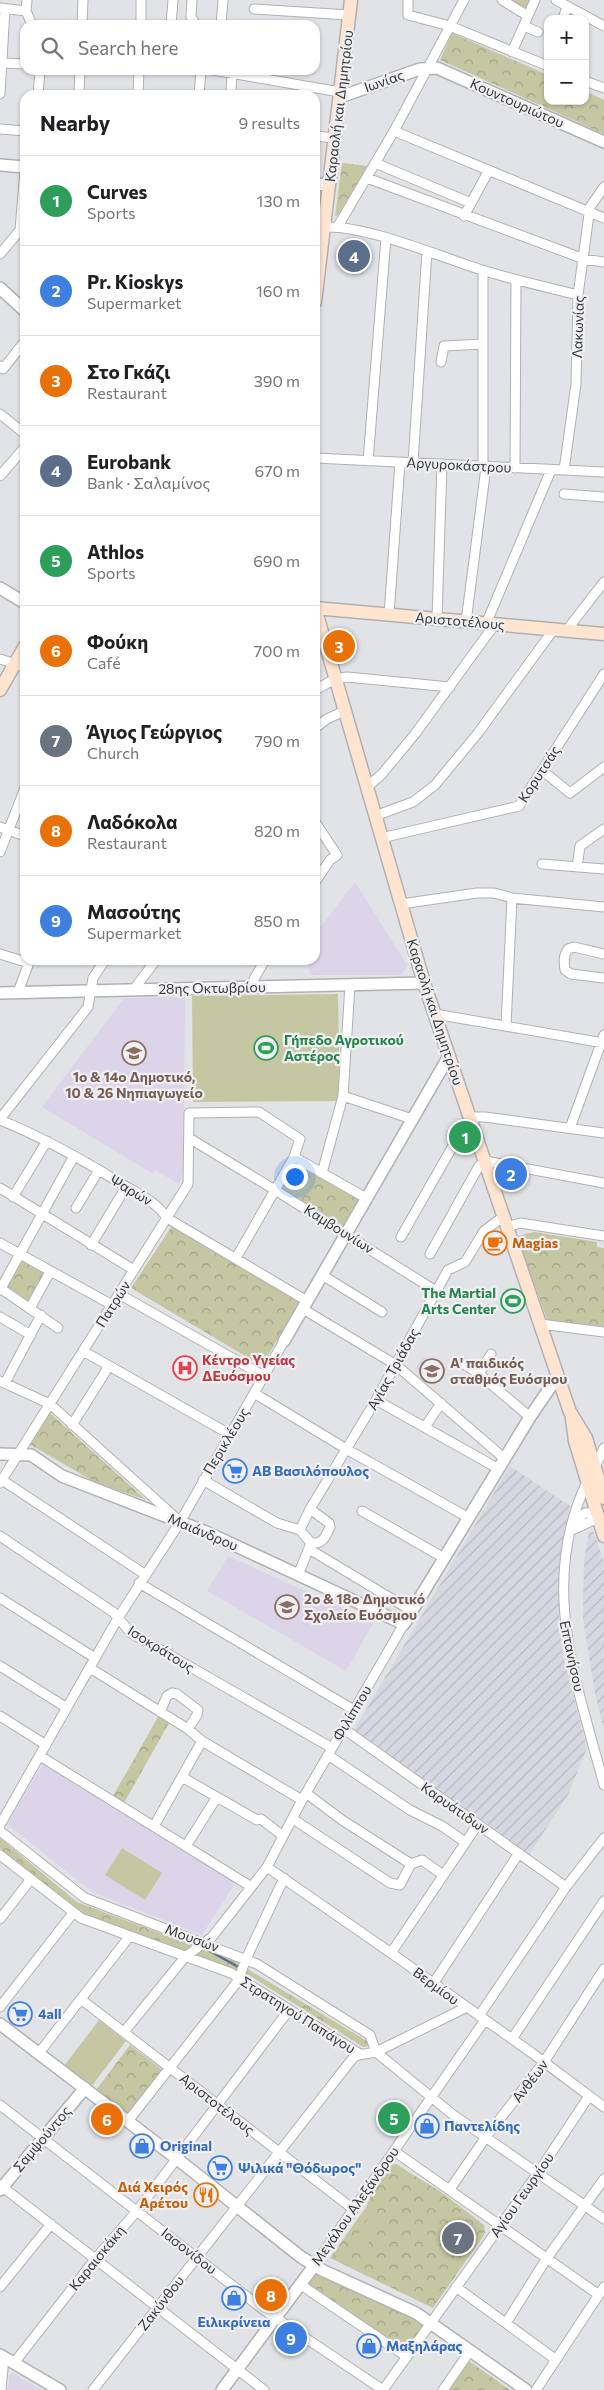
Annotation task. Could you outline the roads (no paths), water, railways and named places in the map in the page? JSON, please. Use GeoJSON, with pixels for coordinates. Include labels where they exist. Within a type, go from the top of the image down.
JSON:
{"type":"FeatureCollection","features":[{"type":"Feature","properties":{"kind":"main road","name":"Καραολή και Δημητρίου"},"geometry":{"type":"LineString","coordinates":[[321,235],[335,138],[351,0]]}},
{"type":"Feature","properties":{"kind":"main road","name":"Αριστοτέλους"},"geometry":{"type":"LineString","coordinates":[[320,608],[604,634]]}},
{"type":"Feature","properties":{"kind":"main road","name":"Καραολή και Δημητρίου"},"geometry":{"type":"LineString","coordinates":[[320,626],[424,983],[570,1412],[575,1441],[588,1482],[601,1514],[604,1536]]}},
{"type":"Feature","properties":{"kind":"main road"},"geometry":{"type":"LineString","coordinates":[[0,690],[20,665]]}},
{"type":"Feature","properties":{"kind":"main road","name":"Καραολή και Δημητρίου"},"geometry":{"type":"LineString","coordinates":[[570,1412],[586,1438],[604,1498]]}},
{"type":"Feature","properties":{"kind":"street"},"geometry":{"type":"LineString","coordinates":[[27,0],[26,10],[30,20]]}},
{"type":"Feature","properties":{"kind":"street"},"geometry":{"type":"LineString","coordinates":[[82,20],[83,0]]}},
{"type":"Feature","properties":{"kind":"street"},"geometry":{"type":"LineString","coordinates":[[140,20],[141,0]]}},
{"type":"Feature","properties":{"kind":"street"},"geometry":{"type":"LineString","coordinates":[[171,20],[173,0]]}},
{"type":"Feature","properties":{"kind":"street"},"geometry":{"type":"LineString","coordinates":[[192,0],[191,16],[193,20]]}},
{"type":"Feature","properties":{"kind":"street"},"geometry":{"type":"LineString","coordinates":[[221,20],[223,0]]}},
{"type":"Feature","properties":{"kind":"street"},"geometry":{"type":"LineString","coordinates":[[408,0],[408,15],[450,26],[512,52],[544,62]]}},
{"type":"Feature","properties":{"kind":"street"},"geometry":{"type":"LineString","coordinates":[[321,235],[338,226],[394,131],[464,0]]}},
{"type":"Feature","properties":{"kind":"street"},"geometry":{"type":"LineString","coordinates":[[502,0],[528,16]]}},
{"type":"Feature","properties":{"kind":"street"},"geometry":{"type":"LineString","coordinates":[[512,52],[535,0]]}},
{"type":"Feature","properties":{"kind":"street"},"geometry":{"type":"LineString","coordinates":[[556,0],[604,26]]}},
{"type":"Feature","properties":{"kind":"street"},"geometry":{"type":"LineString","coordinates":[[564,15],[567,7]]}},
{"type":"Feature","properties":{"kind":"street"},"geometry":{"type":"LineString","coordinates":[[0,94],[3,9],[26,10]]}},
{"type":"Feature","properties":{"kind":"street"},"geometry":{"type":"LineString","coordinates":[[254,9],[350,15]]}},
{"type":"Feature","properties":{"kind":"street"},"geometry":{"type":"LineString","coordinates":[[524,26],[538,32]]}},
{"type":"Feature","properties":{"kind":"street"},"geometry":{"type":"LineString","coordinates":[[2,63],[20,64]]}},
{"type":"Feature","properties":{"kind":"street","name":"Ιωνίας"},"geometry":{"type":"LineString","coordinates":[[266,75],[340,94],[429,67]]}},
{"type":"Feature","properties":{"kind":"street","name":"Κουντουριώτου"},"geometry":{"type":"LineString","coordinates":[[429,67],[445,70],[604,142]]}},
{"type":"Feature","properties":{"kind":"street"},"geometry":{"type":"LineString","coordinates":[[38,90],[40,75]]}},
{"type":"Feature","properties":{"kind":"street"},"geometry":{"type":"LineString","coordinates":[[79,90],[80,75]]}},
{"type":"Feature","properties":{"kind":"street"},"geometry":{"type":"LineString","coordinates":[[138,90],[139,75]]}},
{"type":"Feature","properties":{"kind":"street"},"geometry":{"type":"LineString","coordinates":[[199,90],[201,75]]}},
{"type":"Feature","properties":{"kind":"street"},"geometry":{"type":"LineString","coordinates":[[231,90],[232,75]]}},
{"type":"Feature","properties":{"kind":"street"},"geometry":{"type":"LineString","coordinates":[[589,82],[604,88]]}},
{"type":"Feature","properties":{"kind":"street"},"geometry":{"type":"LineString","coordinates":[[0,130],[20,131]]}},
{"type":"Feature","properties":{"kind":"street"},"geometry":{"type":"LineString","coordinates":[[394,131],[604,218]]}},
{"type":"Feature","properties":{"kind":"street"},"geometry":{"type":"LineString","coordinates":[[320,136],[335,138]]}},
{"type":"Feature","properties":{"kind":"street"},"geometry":{"type":"LineString","coordinates":[[375,164],[471,203]]}},
{"type":"Feature","properties":{"kind":"street"},"geometry":{"type":"LineString","coordinates":[[0,165],[20,166]]}},
{"type":"Feature","properties":{"kind":"street"},"geometry":{"type":"LineString","coordinates":[[464,216],[489,170]]}},
{"type":"Feature","properties":{"kind":"street"},"geometry":{"type":"LineString","coordinates":[[367,178],[464,216],[584,259],[604,262]]}},
{"type":"Feature","properties":{"kind":"street"},"geometry":{"type":"LineString","coordinates":[[320,184],[329,185]]}},
{"type":"Feature","properties":{"kind":"street","name":"Λακωνίας"},"geometry":{"type":"LineString","coordinates":[[564,470],[576,384],[578,295],[591,204],[604,187]]}},
{"type":"Feature","properties":{"kind":"street"},"geometry":{"type":"LineString","coordinates":[[338,226],[386,238],[516,280],[578,295]]}},
{"type":"Feature","properties":{"kind":"street"},"geometry":{"type":"LineString","coordinates":[[0,254],[20,230]]}},
{"type":"Feature","properties":{"kind":"street"},"geometry":{"type":"LineString","coordinates":[[368,461],[386,238]]}},
{"type":"Feature","properties":{"kind":"street"},"geometry":{"type":"LineString","coordinates":[[413,463],[427,252]]}},
{"type":"Feature","properties":{"kind":"street"},"geometry":{"type":"LineString","coordinates":[[466,622],[485,466],[483,270]]}},
{"type":"Feature","properties":{"kind":"street"},"geometry":{"type":"LineString","coordinates":[[515,468],[516,280]]}},
{"type":"Feature","properties":{"kind":"street"},"geometry":{"type":"LineString","coordinates":[[0,288],[20,306]]}},
{"type":"Feature","properties":{"kind":"street"},"geometry":{"type":"LineString","coordinates":[[441,362],[444,346],[483,344]]}},
{"type":"Feature","properties":{"kind":"street"},"geometry":{"type":"LineString","coordinates":[[0,366],[3,368],[20,347]]}},
{"type":"Feature","properties":{"kind":"street"},"geometry":{"type":"LineString","coordinates":[[0,414],[20,430]]}},
{"type":"Feature","properties":{"kind":"street"},"geometry":{"type":"LineString","coordinates":[[0,476],[20,453]]}},
{"type":"Feature","properties":{"kind":"street","name":"Αργυροκάστρου"},"geometry":{"type":"LineString","coordinates":[[320,458],[604,472]]}},
{"type":"Feature","properties":{"kind":"street"},"geometry":{"type":"LineString","coordinates":[[389,615],[400,462]]}},
{"type":"Feature","properties":{"kind":"street"},"geometry":{"type":"LineString","coordinates":[[437,619],[442,464]]}},
{"type":"Feature","properties":{"kind":"street"},"geometry":{"type":"LineString","coordinates":[[366,788],[387,769],[450,687],[490,624],[551,470]]}},
{"type":"Feature","properties":{"kind":"street"},"geometry":{"type":"LineString","coordinates":[[564,494],[604,497]]}},
{"type":"Feature","properties":{"kind":"street"},"geometry":{"type":"LineString","coordinates":[[374,816],[412,802],[435,785],[560,630],[604,582]]}},
{"type":"Feature","properties":{"kind":"street"},"geometry":{"type":"LineString","coordinates":[[0,588],[20,600]]}},
{"type":"Feature","properties":{"kind":"street"},"geometry":{"type":"LineString","coordinates":[[0,659],[20,665]]}},
{"type":"Feature","properties":{"kind":"street","name":"Κορυτσάς"},"geometry":{"type":"LineString","coordinates":[[381,838],[517,807],[524,801],[604,674]]}},
{"type":"Feature","properties":{"kind":"street"},"geometry":{"type":"LineString","coordinates":[[320,687],[335,679],[352,677],[450,687]]}},
{"type":"Feature","properties":{"kind":"street"},"geometry":{"type":"LineString","coordinates":[[320,724],[344,711]]}},
{"type":"Feature","properties":{"kind":"street"},"geometry":{"type":"LineString","coordinates":[[543,771],[570,793],[604,767]]}},
{"type":"Feature","properties":{"kind":"street"},"geometry":{"type":"LineString","coordinates":[[0,852],[4,828],[20,798]]}},
{"type":"Feature","properties":{"kind":"street"},"geometry":{"type":"LineString","coordinates":[[4,828],[20,834]]}},
{"type":"Feature","properties":{"kind":"street"},"geometry":{"type":"LineString","coordinates":[[577,867],[580,846],[604,829]]}},
{"type":"Feature","properties":{"kind":"street"},"geometry":{"type":"LineString","coordinates":[[320,830],[337,855],[330,860],[320,875]]}},
{"type":"Feature","properties":{"kind":"street"},"geometry":{"type":"LineString","coordinates":[[542,864],[604,869]]}},
{"type":"Feature","properties":{"kind":"street"},"geometry":{"type":"LineString","coordinates":[[401,904],[494,893],[512,898],[604,907]]}},
{"type":"Feature","properties":{"kind":"street"},"geometry":{"type":"LineString","coordinates":[[506,1026],[512,898]]}},
{"type":"Feature","properties":{"kind":"street"},"geometry":{"type":"LineString","coordinates":[[604,954],[574,947],[568,949],[564,954],[565,970],[571,974],[604,978]]}},
{"type":"Feature","properties":{"kind":"street"},"geometry":{"type":"LineString","coordinates":[[0,954],[20,959]]}},
{"type":"Feature","properties":{"kind":"street"},"geometry":{"type":"LineString","coordinates":[[18,992],[28,965]]}},
{"type":"Feature","properties":{"kind":"street"},"geometry":{"type":"LineString","coordinates":[[0,1119],[88,1007],[94,974],[101,965]]}},
{"type":"Feature","properties":{"kind":"street"},"geometry":{"type":"LineString","coordinates":[[134,989],[152,965]]}},
{"type":"Feature","properties":{"kind":"street"},"geometry":{"type":"LineString","coordinates":[[253,987],[254,979],[263,965]]}},
{"type":"Feature","properties":{"kind":"street","name":"28ης Οκτωβρίου"},"geometry":{"type":"LineString","coordinates":[[0,993],[424,983]]}},
{"type":"Feature","properties":{"kind":"street"},"geometry":{"type":"LineString","coordinates":[[322,1173],[343,1096],[350,985]]}},
{"type":"Feature","properties":{"kind":"street"},"geometry":{"type":"LineString","coordinates":[[435,1014],[603,1040],[570,1128]]}},
{"type":"Feature","properties":{"kind":"street","name":"Περικλέους"},"geometry":{"type":"LineString","coordinates":[[0,1824],[118,1618],[180,1522],[449,1056]]}},
{"type":"Feature","properties":{"kind":"street"},"geometry":{"type":"LineString","coordinates":[[343,1096],[412,1120]]}},
{"type":"Feature","properties":{"kind":"street","name":"Πατρών"},"geometry":{"type":"LineString","coordinates":[[1,1482],[188,1184],[189,1113],[259,1112],[300,1138],[294,1157]]}},
{"type":"Feature","properties":{"kind":"street"},"geometry":{"type":"LineString","coordinates":[[401,1237],[473,1117],[480,1116],[604,1133]]}},
{"type":"Feature","properties":{"kind":"street","name":"Ψαρών"},"geometry":{"type":"LineString","coordinates":[[0,1119],[47,1141],[159,1206],[167,1218],[236,1258],[396,1365],[505,1458]]}},
{"type":"Feature","properties":{"kind":"street","name":"Καμβουνίων"},"geometry":{"type":"LineString","coordinates":[[189,1138],[436,1291]]}},
{"type":"Feature","properties":{"kind":"street"},"geometry":{"type":"LineString","coordinates":[[13,1197],[47,1141]]}},
{"type":"Feature","properties":{"kind":"street"},"geometry":{"type":"LineString","coordinates":[[58,1328],[0,1289],[40,1214],[74,1156]]}},
{"type":"Feature","properties":{"kind":"street"},"geometry":{"type":"LineString","coordinates":[[236,1258],[294,1157],[366,1198]]}},
{"type":"Feature","properties":{"kind":"street"},"geometry":{"type":"LineString","coordinates":[[430,1254],[479,1166],[485,1161],[604,1183]]}},
{"type":"Feature","properties":{"kind":"street"},"geometry":{"type":"LineString","coordinates":[[76,1208],[99,1170]]}},
{"type":"Feature","properties":{"kind":"street"},"geometry":{"type":"LineString","coordinates":[[91,1245],[126,1186]]}},
{"type":"Feature","properties":{"kind":"street"},"geometry":{"type":"LineString","coordinates":[[0,1188],[134,1270]]}},
{"type":"Feature","properties":{"kind":"street"},"geometry":{"type":"LineString","coordinates":[[506,1222],[604,1236]]}},
{"type":"Feature","properties":{"kind":"street","name":"Αγίας Τριάδας"},"geometry":{"type":"LineString","coordinates":[[300,1530],[310,1509],[348,1450],[448,1270],[465,1262],[484,1232],[506,1222]]}},
{"type":"Feature","properties":{"kind":"street"},"geometry":{"type":"LineString","coordinates":[[0,1243],[112,1305]]}},
{"type":"Feature","properties":{"kind":"street"},"geometry":{"type":"LineString","coordinates":[[30,1308],[50,1272]]}},
{"type":"Feature","properties":{"kind":"street"},"geometry":{"type":"LineString","coordinates":[[322,1275],[382,1312]]}},
{"type":"Feature","properties":{"kind":"street"},"geometry":{"type":"LineString","coordinates":[[119,1294],[264,1376]]}},
{"type":"Feature","properties":{"kind":"street"},"geometry":{"type":"LineString","coordinates":[[41,1315],[2,1382],[50,1404],[180,1522]]}},
{"type":"Feature","properties":{"kind":"street"},"geometry":{"type":"LineString","coordinates":[[0,1317],[31,1335]]}},
{"type":"Feature","properties":{"kind":"street"},"geometry":{"type":"LineString","coordinates":[[540,1324],[604,1332]]}},
{"type":"Feature","properties":{"kind":"street"},"geometry":{"type":"LineString","coordinates":[[83,1351],[230,1435]]}},
{"type":"Feature","properties":{"kind":"street"},"geometry":{"type":"LineString","coordinates":[[479,1374],[491,1354]]}},
{"type":"Feature","properties":{"kind":"street"},"geometry":{"type":"LineString","coordinates":[[461,1362],[479,1374],[530,1417]]}},
{"type":"Feature","properties":{"kind":"street"},"geometry":{"type":"LineString","coordinates":[[72,1425],[109,1366]]}},
{"type":"Feature","properties":{"kind":"street","name":"Φιλίππου"},"geometry":{"type":"LineString","coordinates":[[124,2032],[185,1957],[212,1937],[266,1867],[304,1796],[404,1624],[530,1417],[558,1376]]}},
{"type":"Feature","properties":{"kind":"street"},"geometry":{"type":"LineString","coordinates":[[254,1393],[348,1450],[469,1518]]}},
{"type":"Feature","properties":{"kind":"street"},"geometry":{"type":"LineString","coordinates":[[376,1400],[499,1469]]}},
{"type":"Feature","properties":{"kind":"street"},"geometry":{"type":"LineString","coordinates":[[425,1427],[441,1403]]}},
{"type":"Feature","properties":{"kind":"street","name":"Επτανήσου"},"geometry":{"type":"LineString","coordinates":[[604,1448],[588,1482],[571,1528],[563,1590],[565,1632],[571,1662],[604,1786]]}},
{"type":"Feature","properties":{"kind":"street","name":"Μαιάνδρου"},"geometry":{"type":"LineString","coordinates":[[0,1454],[31,1455],[62,1476],[180,1522],[404,1624]]}},
{"type":"Feature","properties":{"kind":"street"},"geometry":{"type":"LineString","coordinates":[[203,1480],[277,1523],[300,1530],[310,1546],[412,1611]]}},
{"type":"Feature","properties":{"kind":"street"},"geometry":{"type":"LineString","coordinates":[[1,1482],[146,1575]]}},
{"type":"Feature","properties":{"kind":"street"},"geometry":{"type":"LineString","coordinates":[[310,1509],[329,1523],[330,1527],[323,1541],[310,1546]]}},
{"type":"Feature","properties":{"kind":"street"},"geometry":{"type":"LineString","coordinates":[[362,1512],[444,1558]]}},
{"type":"Feature","properties":{"kind":"street"},"geometry":{"type":"LineString","coordinates":[[571,1528],[601,1514]]}},
{"type":"Feature","properties":{"kind":"street","name":"Ισοκράτους"},"geometry":{"type":"LineString","coordinates":[[0,1536],[118,1618],[131,1633],[330,1751],[410,1810],[442,1826],[465,1842]]}},
{"type":"Feature","properties":{"kind":"street"},"geometry":{"type":"LineString","coordinates":[[298,1575],[310,1546]]}},
{"type":"Feature","properties":{"kind":"street"},"geometry":{"type":"LineString","coordinates":[[139,1583],[354,1710]]}},
{"type":"Feature","properties":{"kind":"street"},"geometry":{"type":"LineString","coordinates":[[0,1598],[95,1658]]}},
{"type":"Feature","properties":{"kind":"street"},"geometry":{"type":"LineString","coordinates":[[0,1666],[67,1708]]}},
{"type":"Feature","properties":{"kind":"street"},"geometry":{"type":"LineString","coordinates":[[90,1668],[188,1729],[202,1741],[304,1796],[411,1864]]}},
{"type":"Feature","properties":{"kind":"street"},"geometry":{"type":"LineString","coordinates":[[160,1712],[167,1696],[172,1693],[176,1694],[198,1710],[188,1729]]}},
{"type":"Feature","properties":{"kind":"street"},"geometry":{"type":"LineString","coordinates":[[1,1720],[46,1745]]}},
{"type":"Feature","properties":{"kind":"street","name":"Καρυάτιδων"},"geometry":{"type":"LineString","coordinates":[[344,1729],[520,1853],[566,1888]]}},
{"type":"Feature","properties":{"kind":"street"},"geometry":{"type":"LineString","coordinates":[[154,1826],[202,1741]]}},
{"type":"Feature","properties":{"kind":"street"},"geometry":{"type":"LineString","coordinates":[[40,1756],[250,1886]]}},
{"type":"Feature","properties":{"kind":"street"},"geometry":{"type":"LineString","coordinates":[[182,1777],[257,1820],[261,1819],[283,1836]]}},
{"type":"Feature","properties":{"kind":"street"},"geometry":{"type":"LineString","coordinates":[[186,1846],[216,1797]]}},
{"type":"Feature","properties":{"kind":"street"},"geometry":{"type":"LineString","coordinates":[[293,1819],[396,1885],[400,1885],[411,1864],[422,1860],[443,1875]]}},
{"type":"Feature","properties":{"kind":"street"},"geometry":{"type":"LineString","coordinates":[[391,1953],[478,1824]]}},
{"type":"Feature","properties":{"kind":"street","name":"Μουσών"},"geometry":{"type":"LineString","coordinates":[[0,1831],[85,1898],[246,1959],[268,1970],[370,2035],[376,2052]]}},
{"type":"Feature","properties":{"kind":"street","name":"Μεγάλου Αλεξάνδρου"},"geometry":{"type":"LineString","coordinates":[[222,2390],[275,2316],[301,2285],[394,2151],[566,1888],[604,1838]]}},
{"type":"Feature","properties":{"kind":"street"},"geometry":{"type":"LineString","coordinates":[[433,1984],[520,1853]]}},
{"type":"Feature","properties":{"kind":"street","name":"Στρατηγού Παπάγου"},"geometry":{"type":"LineString","coordinates":[[0,1855],[73,1913],[85,1920],[239,1978],[360,2054],[376,2052],[430,2097],[604,2219]]}},
{"type":"Feature","properties":{"kind":"street","name":"Βερμίου"},"geometry":{"type":"LineString","coordinates":[[266,1867],[391,1953],[603,2106]]}},
{"type":"Feature","properties":{"kind":"street"},"geometry":{"type":"LineString","coordinates":[[128,2121],[239,1978],[284,1878]]}},
{"type":"Feature","properties":{"kind":"street"},"geometry":{"type":"LineString","coordinates":[[0,1919],[31,1879]]}},
{"type":"Feature","properties":{"kind":"street"},"geometry":{"type":"LineString","coordinates":[[512,2039],[604,1901]]}},
{"type":"Feature","properties":{"kind":"street"},"geometry":{"type":"LineString","coordinates":[[0,2007],[73,1913]]}},
{"type":"Feature","properties":{"kind":"street"},"geometry":{"type":"LineString","coordinates":[[39,2053],[129,1937]]}},
{"type":"Feature","properties":{"kind":"street","name":"Ανθέων"},"geometry":{"type":"LineString","coordinates":[[450,2189],[486,2137],[544,2062],[604,1969]]}},
{"type":"Feature","properties":{"kind":"street","name":"Αριστοτέλους"},"geometry":{"type":"LineString","coordinates":[[82,2000],[353,2209]]}},
{"type":"Feature","properties":{"kind":"street"},"geometry":{"type":"LineString","coordinates":[[376,2052],[467,2007]]}},
{"type":"Feature","properties":{"kind":"street","name":"Καραισκάκη"},"geometry":{"type":"LineString","coordinates":[[6,2358],[137,2211],[289,2010]]}},
{"type":"Feature","properties":{"kind":"street"},"geometry":{"type":"LineString","coordinates":[[0,2024],[314,2266],[406,2308],[431,2323],[526,2390]]}},
{"type":"Feature","properties":{"kind":"street","name":"Ζακύνθου"},"geometry":{"type":"LineString","coordinates":[[93,2390],[353,2058],[360,2054]]}},
{"type":"Feature","properties":{"kind":"street","name":"Σαμψούντος"},"geometry":{"type":"LineString","coordinates":[[1,2187],[85,2088]]}},
{"type":"Feature","properties":{"kind":"street","name":"Αγίου Γεωργίου"},"geometry":{"type":"LineString","coordinates":[[383,2390],[501,2226],[589,2096]]}},
{"type":"Feature","properties":{"kind":"street","name":"Ιασoνίδου"},"geometry":{"type":"LineString","coordinates":[[0,2105],[275,2316],[383,2390]]}},
{"type":"Feature","properties":{"kind":"street"},"geometry":{"type":"LineString","coordinates":[[394,2151],[547,2258],[602,2291],[536,2390]]}},
{"type":"Feature","properties":{"kind":"street"},"geometry":{"type":"LineString","coordinates":[[506,2323],[547,2258],[604,2179]]}},
{"type":"Feature","properties":{"kind":"street"},"geometry":{"type":"LineString","coordinates":[[1,2187],[96,2258],[157,2308],[264,2390]]}},
{"type":"Feature","properties":{"kind":"street"},"geometry":{"type":"LineString","coordinates":[[0,2287],[51,2224]]}},
{"type":"Feature","properties":{"kind":"street"},"geometry":{"type":"LineString","coordinates":[[301,2285],[407,2357]]}},
{"type":"Feature","properties":{"kind":"street"},"geometry":{"type":"LineString","coordinates":[[456,2287],[555,2359]]}},
{"type":"Feature","properties":{"kind":"street"},"geometry":{"type":"LineString","coordinates":[[443,2390],[470,2351]]}},
{"type":"Feature","properties":{"kind":"street"},"geometry":{"type":"LineString","coordinates":[[1,2390],[6,2358],[60,2390]]}},
{"type":"Feature","properties":{"kind":"waterway"},"geometry":{"type":"LineString","coordinates":[[208,1950],[240,1968]]}},
{"type":"Feature","properties":{"kind":"place","name":"Eurobank"},"geometry":{"type":"Point","coordinates":[354,256]}},
{"type":"Feature","properties":{"kind":"place","name":"Στο Γκάζι"},"geometry":{"type":"Point","coordinates":[339,646]}},
{"type":"Feature","properties":{"kind":"place","name":"Γήπεδο Αγροτικού Αστέρος"},"geometry":{"type":"Point","coordinates":[266,1048]}},
{"type":"Feature","properties":{"kind":"place","name":"1ο & 14ο Δημοτικό, 10 & 26 Νηπιαγωγείο"},"geometry":{"type":"Point","coordinates":[134,1053]}},
{"type":"Feature","properties":{"kind":"place","name":"Curves"},"geometry":{"type":"Point","coordinates":[465,1137]}},
{"type":"Feature","properties":{"kind":"place","name":"Pr. Kioskys"},"geometry":{"type":"Point","coordinates":[511,1174]}},
{"type":"Feature","properties":{"kind":"place","name":"Magias"},"geometry":{"type":"Point","coordinates":[495,1243]}},
{"type":"Feature","properties":{"kind":"place","name":"The Martial Arts Center"},"geometry":{"type":"Point","coordinates":[513,1301]}},
{"type":"Feature","properties":{"kind":"place","name":"Κέντρο Υγείας ΔΕυόσμου"},"geometry":{"type":"Point","coordinates":[185,1368]}},
{"type":"Feature","properties":{"kind":"place","name":"Α' παιδικός σταθμός Ευόσμου"},"geometry":{"type":"Point","coordinates":[432,1371]}},
{"type":"Feature","properties":{"kind":"place","name":"ΑΒ Βασιλόπουλος"},"geometry":{"type":"Point","coordinates":[235,1471]}},
{"type":"Feature","properties":{"kind":"place","name":"2ο & 18ο Δημοτικό Σχολείο Ευόσμου"},"geometry":{"type":"Point","coordinates":[287,1607]}},
{"type":"Feature","properties":{"kind":"place","name":"4all"},"geometry":{"type":"Point","coordinates":[20,2014]}},
{"type":"Feature","properties":{"kind":"place","name":"Athlos"},"geometry":{"type":"Point","coordinates":[394,2118]}},
{"type":"Feature","properties":{"kind":"place","name":"Φούκη"},"geometry":{"type":"Point","coordinates":[107,2119]}},
{"type":"Feature","properties":{"kind":"place","name":"Παντελίδης"},"geometry":{"type":"Point","coordinates":[427,2126]}},
{"type":"Feature","properties":{"kind":"place","name":"Original"},"geometry":{"type":"Point","coordinates":[142,2146]}},
{"type":"Feature","properties":{"kind":"place","name":"Ψιλικά \"Θόδωρος\""},"geometry":{"type":"Point","coordinates":[220,2168]}},
{"type":"Feature","properties":{"kind":"place","name":"Διά Χειρός Αρέτου"},"geometry":{"type":"Point","coordinates":[206,2195]}},
{"type":"Feature","properties":{"kind":"place","name":"Άγιος Γεώργιος"},"geometry":{"type":"Point","coordinates":[458,2238]}},
{"type":"Feature","properties":{"kind":"place","name":"Λαδόκολα"},"geometry":{"type":"Point","coordinates":[271,2295]}},
{"type":"Feature","properties":{"kind":"place","name":"Ειλικρίνεια"},"geometry":{"type":"Point","coordinates":[234,2298]}},
{"type":"Feature","properties":{"kind":"place","name":"Μασούτης"},"geometry":{"type":"Point","coordinates":[291,2338]}},
{"type":"Feature","properties":{"kind":"place","name":"Μαξηλάρας"},"geometry":{"type":"Point","coordinates":[369,2346]}}]}
